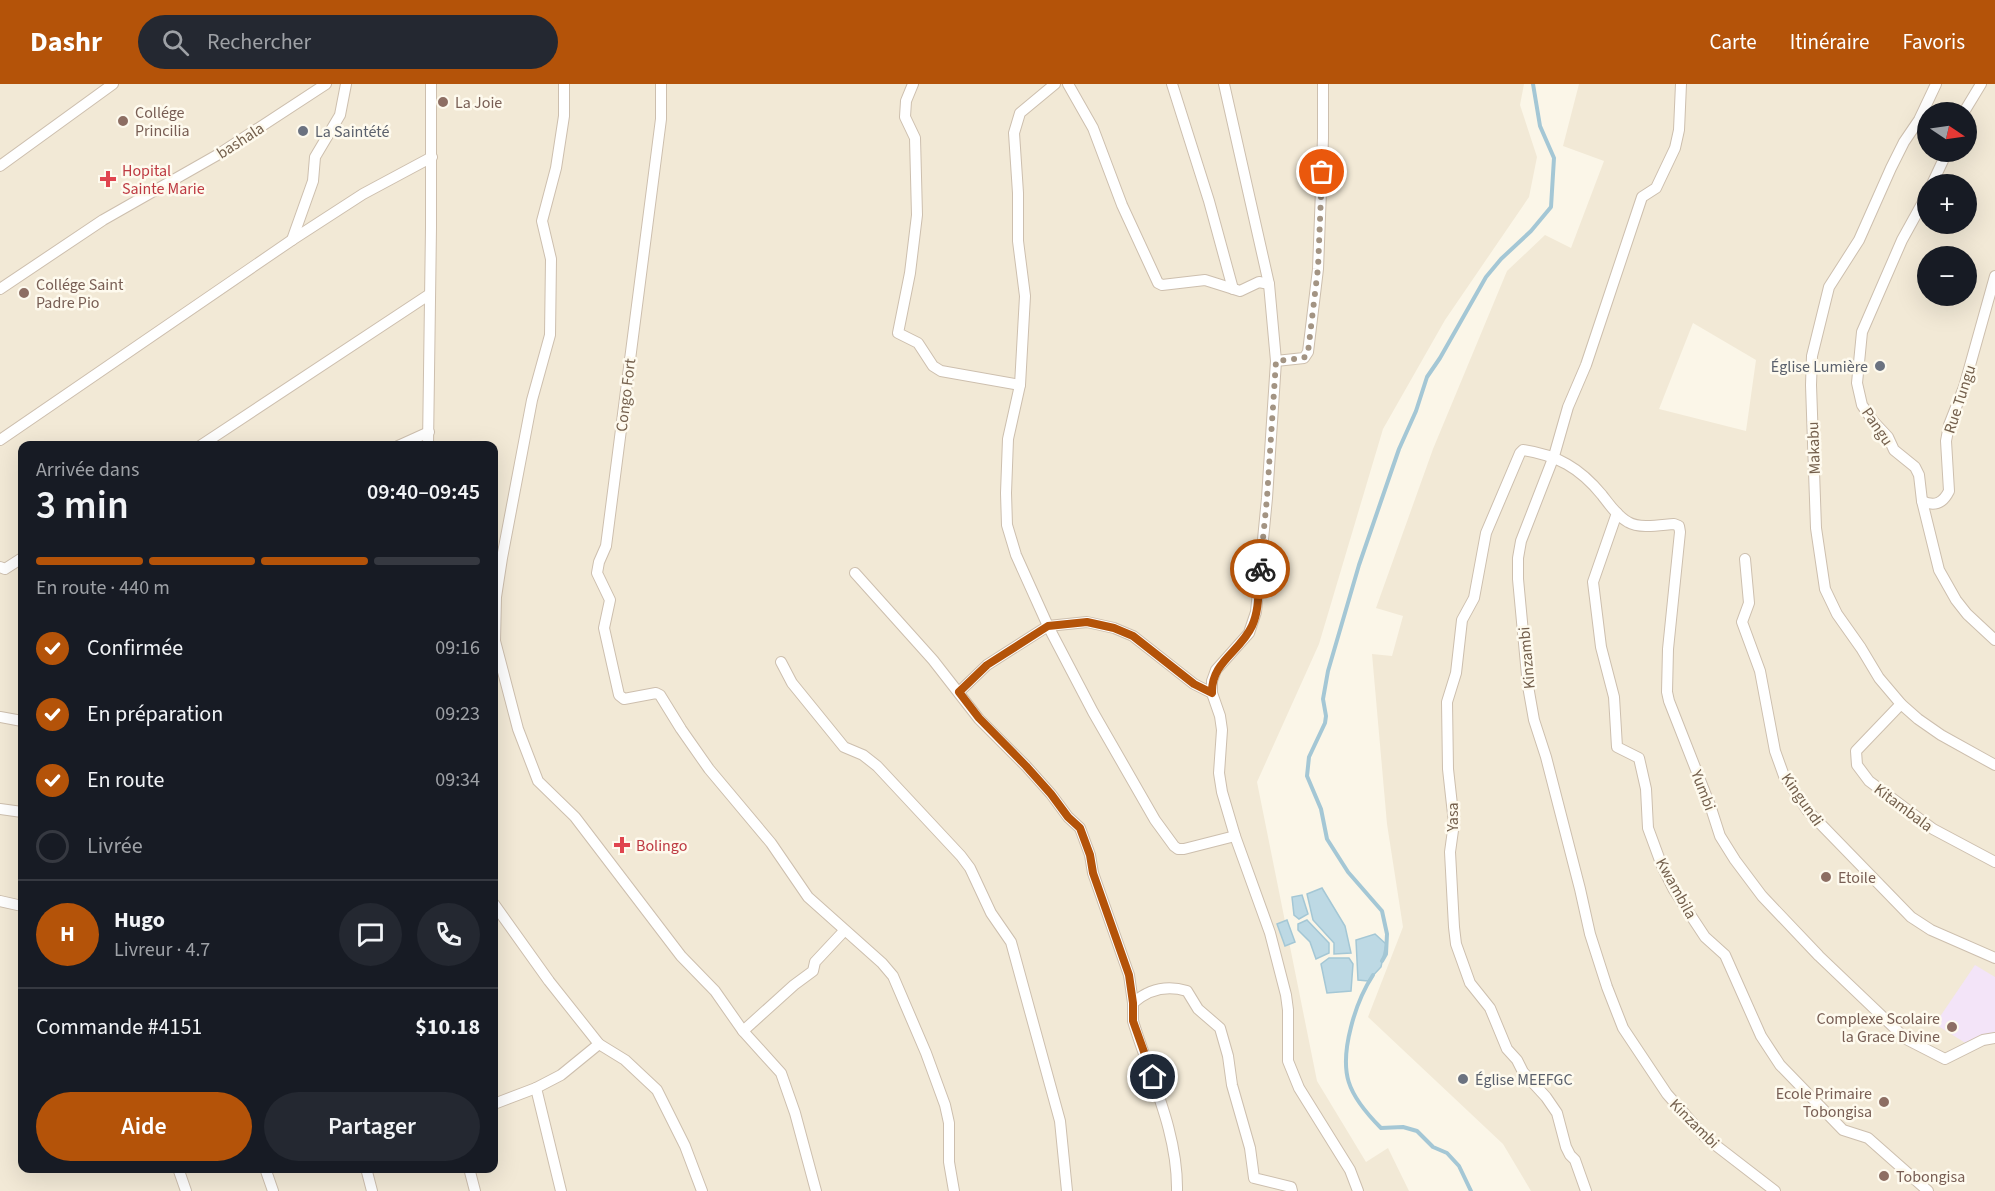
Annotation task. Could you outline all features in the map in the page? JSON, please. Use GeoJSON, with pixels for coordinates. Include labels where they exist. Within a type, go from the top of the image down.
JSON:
{"type":"FeatureCollection","features":[{"type":"Feature","properties":{"kind":"street"},"geometry":{"type":"LineString","coordinates":[[0,166],[113,84]]}},
{"type":"Feature","properties":{"kind":"street","name":"bashala"},"geometry":{"type":"LineString","coordinates":[[0,289],[103,220],[219,154],[326,84]]}},
{"type":"Feature","properties":{"kind":"street"},"geometry":{"type":"LineString","coordinates":[[292,240],[313,181],[315,157],[340,115],[346,84]]}},
{"type":"Feature","properties":{"kind":"street"},"geometry":{"type":"LineString","coordinates":[[428,441],[431,84]]}},
{"type":"Feature","properties":{"kind":"street"},"geometry":{"type":"LineString","coordinates":[[498,584],[532,400],[550,335],[551,259],[542,220],[556,168],[564,116],[564,84]]}},
{"type":"Feature","properties":{"kind":"street","name":"Congo Fort"},"geometry":{"type":"LineString","coordinates":[[661,84],[662,119],[606,546],[597,567],[597,573],[610,600],[604,628],[619,695],[624,699],[656,693],[660,695],[704,761],[771,843],[808,897],[844,931]]}},
{"type":"Feature","properties":{"kind":"street"},"geometry":{"type":"LineString","coordinates":[[913,84],[906,101],[905,117],[915,138],[917,214],[910,273],[898,333],[918,343],[933,366],[941,371],[1020,385]]}},
{"type":"Feature","properties":{"kind":"street"},"geometry":{"type":"LineString","coordinates":[[1055,84],[1020,113],[1014,133],[1018,241],[1025,296],[1020,385],[1008,438],[1007,525],[1016,555],[1048,626],[1104,733],[1155,820],[1174,846],[1184,849],[1236,836]]}},
{"type":"Feature","properties":{"kind":"street"},"geometry":{"type":"LineString","coordinates":[[1068,84],[1094,128],[1122,205],[1158,283],[1162,285],[1205,280],[1240,291],[1259,282],[1269,284]]}},
{"type":"Feature","properties":{"kind":"street"},"geometry":{"type":"LineString","coordinates":[[1172,84],[1209,201],[1233,289]]}},
{"type":"Feature","properties":{"kind":"street"},"geometry":{"type":"LineString","coordinates":[[1224,84],[1269,284],[1276,361],[1267,498],[1256,612],[1249,633],[1216,670],[1212,681],[1212,693],[1222,730],[1219,773],[1222,792],[1270,933],[1286,995],[1288,1061],[1299,1088],[1346,1163],[1358,1191]]}},
{"type":"Feature","properties":{"kind":"street"},"geometry":{"type":"LineString","coordinates":[[1276,361],[1304,358],[1308,352],[1318,268],[1323,84]]}},
{"type":"Feature","properties":{"kind":"street","name":"Kinzambi"},"geometry":{"type":"LineString","coordinates":[[1681,84],[1679,130],[1675,148],[1658,185],[1642,197],[1586,365],[1568,407],[1554,456],[1521,541],[1518,579],[1528,686],[1534,720],[1546,757],[1590,934],[1623,1028],[1667,1094],[1705,1137],[1774,1191]]}},
{"type":"Feature","properties":{"kind":"street","name":"Makabu"},"geometry":{"type":"LineString","coordinates":[[1936,84],[1919,120],[1904,142],[1891,168],[1859,240],[1829,287],[1812,356],[1816,528],[1825,589],[1837,615],[1879,678],[1901,704],[1918,719],[1941,735],[1995,765]]}},
{"type":"Feature","properties":{"kind":"street"},"geometry":{"type":"LineString","coordinates":[[1970,102],[1981,84]]}},
{"type":"Feature","properties":{"kind":"street"},"geometry":{"type":"LineString","coordinates":[[0,440],[292,240],[363,194],[432,157]]}},
{"type":"Feature","properties":{"kind":"street","name":"Pangu"},"geometry":{"type":"LineString","coordinates":[[1917,213],[1902,240],[1862,332],[1857,383],[1862,405],[1872,421],[1887,437],[1894,450],[1915,467],[1919,475],[1922,501],[1939,570],[1967,614],[1995,640]]}},
{"type":"Feature","properties":{"kind":"street","name":"Rue Tungu"},"geometry":{"type":"LineString","coordinates":[[1922,501],[1930,505],[1936,504],[1945,498],[1949,491],[1946,441],[1949,425],[1969,369],[1995,276]]}},
{"type":"Feature","properties":{"kind":"street"},"geometry":{"type":"LineString","coordinates":[[208,441],[430,294]]}},
{"type":"Feature","properties":{"kind":"street"},"geometry":{"type":"LineString","coordinates":[[409,441],[429,432]]}},
{"type":"Feature","properties":{"kind":"street","name":"Yasa"},"geometry":{"type":"LineString","coordinates":[[1554,456],[1526,450],[1520,453],[1486,533],[1474,598],[1462,620],[1456,673],[1446,710],[1448,769],[1454,823],[1450,852],[1450,882],[1456,944],[1470,983],[1490,1008],[1507,1049],[1557,1113],[1566,1147],[1575,1160],[1586,1191]]}},
{"type":"Feature","properties":{"kind":"street","name":"Yumbi"},"geometry":{"type":"LineString","coordinates":[[1554,456],[1590,480],[1617,513],[1628,522],[1637,525],[1674,524],[1678,526],[1680,532],[1668,649],[1667,692],[1720,836],[1735,860],[1775,912],[1906,1039],[1945,1059],[1983,1040],[1995,1038]]}},
{"type":"Feature","properties":{"kind":"street","name":"Kwambila"},"geometry":{"type":"LineString","coordinates":[[1617,513],[1593,582],[1601,647],[1614,697],[1617,747],[1639,758],[1646,789],[1647,828],[1662,866],[1674,890],[1705,937],[1725,955],[1761,1036],[1780,1065],[1844,1130],[1868,1138],[1928,1191]]}},
{"type":"Feature","properties":{"kind":"street","name":"Kingundi"},"geometry":{"type":"LineString","coordinates":[[1745,559],[1749,603],[1742,622],[1758,663],[1775,751],[1784,776],[1807,810],[1911,917],[1930,930],[1995,958]]}},
{"type":"Feature","properties":{"kind":"street"},"geometry":{"type":"LineString","coordinates":[[0,567],[5,569],[18,561]]}},
{"type":"Feature","properties":{"kind":"street"},"geometry":{"type":"LineString","coordinates":[[855,573],[979,718],[1026,766],[1068,817],[1080,828],[1090,855],[1093,873],[1129,975],[1133,1021],[1169,1131],[1177,1173],[1177,1191]]}},
{"type":"Feature","properties":{"kind":"street"},"geometry":{"type":"LineString","coordinates":[[959,692],[987,665],[1048,626],[1087,622],[1114,628],[1133,636],[1194,684],[1212,693]]}},
{"type":"Feature","properties":{"kind":"street"},"geometry":{"type":"LineString","coordinates":[[498,652],[518,729],[538,781],[575,817],[681,956],[715,991],[743,1030],[781,1072],[795,1113],[816,1191]]}},
{"type":"Feature","properties":{"kind":"street"},"geometry":{"type":"LineString","coordinates":[[781,662],[792,683],[844,747],[863,755],[877,766],[962,856],[991,913],[1011,942],[1060,1121],[1067,1191]]}},
{"type":"Feature","properties":{"kind":"street","name":"Kitambala"},"geometry":{"type":"LineString","coordinates":[[1901,704],[1856,751],[1857,765],[1869,781],[1933,829],[1995,862]]}},
{"type":"Feature","properties":{"kind":"street"},"geometry":{"type":"LineString","coordinates":[[0,717],[18,720]]}},
{"type":"Feature","properties":{"kind":"street"},"geometry":{"type":"LineString","coordinates":[[0,809],[18,811]]}},
{"type":"Feature","properties":{"kind":"street"},"geometry":{"type":"LineString","coordinates":[[0,901],[18,905]]}},
{"type":"Feature","properties":{"kind":"street"},"geometry":{"type":"LineString","coordinates":[[498,910],[598,1044],[625,1060],[657,1090],[685,1146],[702,1191]]}},
{"type":"Feature","properties":{"kind":"street"},"geometry":{"type":"LineString","coordinates":[[743,1030],[813,971],[815,962],[844,931],[882,963],[892,976],[926,1053],[949,1123],[954,1191]]}},
{"type":"Feature","properties":{"kind":"street"},"geometry":{"type":"LineString","coordinates":[[1133,1003],[1144,994],[1155,990],[1174,987],[1181,989],[1187,991],[1198,1009],[1220,1028],[1228,1056],[1232,1085],[1250,1148],[1254,1178],[1291,1187],[1292,1191]]}},
{"type":"Feature","properties":{"kind":"street"},"geometry":{"type":"LineString","coordinates":[[498,1102],[561,1076],[598,1044]]}},
{"type":"Feature","properties":{"kind":"street"},"geometry":{"type":"LineString","coordinates":[[536,1088],[561,1191]]}},
{"type":"Feature","properties":{"kind":"street"},"geometry":{"type":"LineString","coordinates":[[180,1173],[186,1191]]}},
{"type":"Feature","properties":{"kind":"street"},"geometry":{"type":"LineString","coordinates":[[267,1173],[273,1191]]}},
{"type":"Feature","properties":{"kind":"street"},"geometry":{"type":"LineString","coordinates":[[367,1173],[372,1191]]}},
{"type":"Feature","properties":{"kind":"street"},"geometry":{"type":"LineString","coordinates":[[470,1173],[475,1191]]}},
{"type":"Feature","properties":{"kind":"shaded area"},"geometry":{"type":"Polygon","coordinates":[[[0,84],[1524,84],[1520,105],[1537,157],[1529,197],[1445,320],[1383,429],[1319,644],[1257,782],[1317,1081],[1366,1162],[1388,1148],[1409,1191],[0,1191],[0,84]]]}},
{"type":"Feature","properties":{"kind":"shaded area"},"geometry":{"type":"Polygon","coordinates":[[[1579,84],[1995,84],[1995,1191],[1531,1191],[1503,1144],[1368,1017],[1403,927],[1387,824],[1372,654],[1392,656],[1403,616],[1376,608],[1433,449],[1507,271],[1545,235],[1571,248],[1604,161],[1563,146],[1579,84]],[[1693,323],[1659,409],[1746,431],[1756,360],[1693,323]]]}},
{"type":"Feature","properties":{"kind":"shaded area"},"geometry":{"type":"Polygon","coordinates":[[[1975,965],[1995,977],[1995,1034],[1967,1044],[1935,1024],[1975,965]]]}},
{"type":"Feature","properties":{"kind":"water"},"geometry":{"type":"Polygon","coordinates":[[[1322,888],[1345,926],[1351,953],[1334,954],[1334,943],[1313,920],[1307,894],[1322,888]]]}},
{"type":"Feature","properties":{"kind":"water"},"geometry":{"type":"Polygon","coordinates":[[[1302,895],[1308,914],[1299,919],[1294,915],[1292,897],[1302,895]]]}},
{"type":"Feature","properties":{"kind":"water"},"geometry":{"type":"Polygon","coordinates":[[[1287,920],[1295,942],[1285,946],[1277,924],[1287,920]]]}},
{"type":"Feature","properties":{"kind":"water"},"geometry":{"type":"Polygon","coordinates":[[[1307,920],[1329,943],[1329,953],[1316,959],[1310,942],[1298,930],[1298,924],[1307,920]]]}},
{"type":"Feature","properties":{"kind":"water"},"geometry":{"type":"Polygon","coordinates":[[[1375,934],[1386,944],[1381,967],[1368,981],[1358,980],[1356,940],[1375,934]]]}},
{"type":"Feature","properties":{"kind":"water"},"geometry":{"type":"Polygon","coordinates":[[[1329,958],[1349,958],[1353,964],[1351,991],[1327,993],[1321,964],[1329,958]]]}},
{"type":"Feature","properties":{"kind":"waterway"},"geometry":{"type":"LineString","coordinates":[[1382,961],[1386,954],[1387,934],[1382,911],[1348,872],[1327,839],[1321,809],[1307,776],[1309,757],[1325,723],[1323,699],[1328,671],[1359,565],[1399,449],[1416,411],[1427,377],[1486,277],[1551,207],[1554,158],[1540,126],[1533,84]]}},
{"type":"Feature","properties":{"kind":"waterway"},"geometry":{"type":"LineString","coordinates":[[1373,975],[1357,1006],[1347,1043],[1346,1070],[1353,1093],[1369,1116],[1381,1128],[1403,1127],[1417,1131],[1433,1147],[1447,1153],[1459,1166],[1471,1191]]}},
{"type":"Feature","properties":{"kind":"way so far"},"geometry":{"type":"LineString","coordinates":[[1260,569],[1276,361],[1304,358],[1308,352],[1318,268],[1322,172]]}},
{"type":"Feature","properties":{"kind":"place","name":"La Joie"},"geometry":{"type":"Point","coordinates":[443,102]}},
{"type":"Feature","properties":{"kind":"place","name":"Collége Princilia"},"geometry":{"type":"Point","coordinates":[123,121]}},
{"type":"Feature","properties":{"kind":"place","name":"La Saintété"},"geometry":{"type":"Point","coordinates":[303,131]}},
{"type":"Feature","properties":{"kind":"place","name":"Hopital Sainte Marie"},"geometry":{"type":"Point","coordinates":[108,179]}},
{"type":"Feature","properties":{"kind":"place","name":"Collége Saint Padre Pio"},"geometry":{"type":"Point","coordinates":[24,293]}},
{"type":"Feature","properties":{"kind":"place","name":"Église Lumière"},"geometry":{"type":"Point","coordinates":[1880,366]}},
{"type":"Feature","properties":{"kind":"place","name":"Bolingo"},"geometry":{"type":"Point","coordinates":[622,845]}},
{"type":"Feature","properties":{"kind":"place","name":"Etoile"},"geometry":{"type":"Point","coordinates":[1826,877]}},
{"type":"Feature","properties":{"kind":"place","name":"Complexe Scolaire la Grace Divine"},"geometry":{"type":"Point","coordinates":[1952,1027]}},
{"type":"Feature","properties":{"kind":"place","name":"Église MEEFGC"},"geometry":{"type":"Point","coordinates":[1463,1079]}},
{"type":"Feature","properties":{"kind":"place","name":"Ecole Primaire Tobongisa"},"geometry":{"type":"Point","coordinates":[1884,1102]}},
{"type":"Feature","properties":{"kind":"place","name":"Tobongisa"},"geometry":{"type":"Point","coordinates":[1884,1176]}},
{"type":"Feature","properties":{"kind":"route"},"geometry":{"type":"LineString","coordinates":[[1153,1077],[1133,1021],[1129,975],[1093,873],[1090,855],[1080,828],[1068,817],[1026,766],[979,718],[959,692],[987,665],[1048,626],[1087,622],[1114,628],[1133,636],[1194,684],[1212,693],[1212,681],[1216,670],[1249,633],[1253,624],[1260,569]]}}]}
